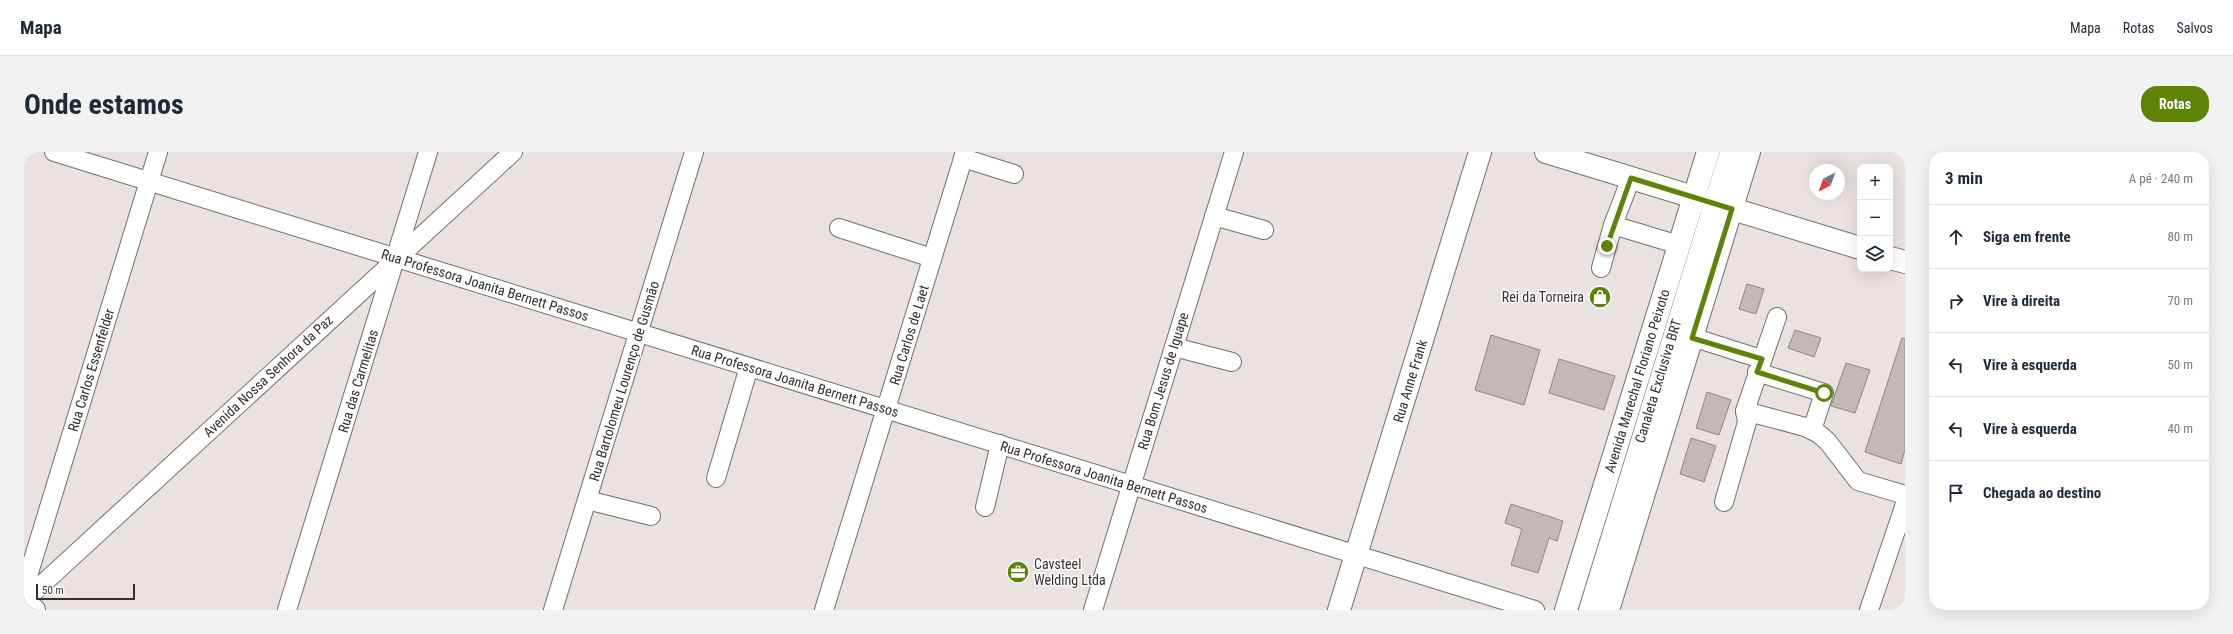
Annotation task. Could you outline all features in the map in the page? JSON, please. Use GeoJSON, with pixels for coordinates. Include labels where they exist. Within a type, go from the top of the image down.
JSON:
{"type":"FeatureCollection","features":[{"type":"Feature","properties":{"kind":"main road","name":"Rua Anne Frank"},"geometry":{"type":"LineString","coordinates":[[1339,610],[1480,152]]}},
{"type":"Feature","properties":{"kind":"main road"},"geometry":{"type":"LineString","coordinates":[[1546,152],[1857,247]]}},
{"type":"Feature","properties":{"kind":"main road","name":"Avenida Marechal Floriano Peixoto"},"geometry":{"type":"LineString","coordinates":[[1608,610],[1692,338],[1713,203],[1708,152]]}},
{"type":"Feature","properties":{"kind":"main road","name":"Avenida Marechal Floriano Peixoto"},"geometry":{"type":"LineString","coordinates":[[1566,610],[1679,245],[1713,203],[1749,152]]}},
{"type":"Feature","properties":{"kind":"main road"},"geometry":{"type":"LineString","coordinates":[[1893,259],[1905,262]]}},
{"type":"Feature","properties":{"kind":"main road"},"geometry":{"type":"LineString","coordinates":[[24,607],[34,610]]}},
{"type":"Feature","properties":{"kind":"street","name":"Rua Professora Joanita Bernett Passos"},"geometry":{"type":"LineString","coordinates":[[54,152],[1535,610]]}},
{"type":"Feature","properties":{"kind":"street","name":"Rua Carlos Essenfelder"},"geometry":{"type":"LineString","coordinates":[[24,589],[158,152]]}},
{"type":"Feature","properties":{"kind":"street","name":"Rua das Carmelitas"},"geometry":{"type":"LineString","coordinates":[[287,610],[428,152]]}},
{"type":"Feature","properties":{"kind":"street","name":"Avenida Nossa Senhora da Paz"},"geometry":{"type":"LineString","coordinates":[[24,601],[512,152]]}},
{"type":"Feature","properties":{"kind":"street","name":"Rua Bartolomeu Lourenço de Gusmão"},"geometry":{"type":"LineString","coordinates":[[554,610],[694,152]]}},
{"type":"Feature","properties":{"kind":"street","name":"Rua Bom Jesus de Iguape"},"geometry":{"type":"LineString","coordinates":[[1093,610],[1234,152]]}},
{"type":"Feature","properties":{"kind":"street","name":"Canaleta Exclusiva BRT"},"geometry":{"type":"LineString","coordinates":[[1588,610],[1729,152]]}},
{"type":"Feature","properties":{"kind":"street"},"geometry":{"type":"LineString","coordinates":[[964,155],[1014,174]]}},
{"type":"Feature","properties":{"kind":"street","name":"Rua Carlos de Laet"},"geometry":{"type":"LineString","coordinates":[[824,610],[964,155]]}},
{"type":"Feature","properties":{"kind":"street"},"geometry":{"type":"LineString","coordinates":[[1601,268],[1614,225],[1631,178]]}},
{"type":"Feature","properties":{"kind":"street"},"geometry":{"type":"LineString","coordinates":[[1214,216],[1264,230]]}},
{"type":"Feature","properties":{"kind":"street"},"geometry":{"type":"LineString","coordinates":[[1614,225],[1679,245]]}},
{"type":"Feature","properties":{"kind":"street"},"geometry":{"type":"LineString","coordinates":[[839,228],[932,258]]}},
{"type":"Feature","properties":{"kind":"street"},"geometry":{"type":"LineString","coordinates":[[1724,502],[1747,422],[1745,411],[1759,365],[1777,317]]}},
{"type":"Feature","properties":{"kind":"street"},"geometry":{"type":"LineString","coordinates":[[1692,338],[1824,393],[1812,430]]}},
{"type":"Feature","properties":{"kind":"street"},"geometry":{"type":"LineString","coordinates":[[1174,347],[1232,362]]}},
{"type":"Feature","properties":{"kind":"street"},"geometry":{"type":"LineString","coordinates":[[716,478],[749,367]]}},
{"type":"Feature","properties":{"kind":"street"},"geometry":{"type":"LineString","coordinates":[[1745,411],[1812,430],[1828,442],[1858,481],[1905,495]]}},
{"type":"Feature","properties":{"kind":"street"},"geometry":{"type":"LineString","coordinates":[[985,507],[1000,444]]}},
{"type":"Feature","properties":{"kind":"street"},"geometry":{"type":"LineString","coordinates":[[587,500],[651,516]]}},
{"type":"Feature","properties":{"kind":"street"},"geometry":{"type":"LineString","coordinates":[[1869,610],[1905,504]]}},
{"type":"Feature","properties":{"kind":"building"},"geometry":{"type":"Polygon","coordinates":[[[1747,284],[1764,289],[1756,314],[1739,309],[1747,284]]]}},
{"type":"Feature","properties":{"kind":"building"},"geometry":{"type":"Polygon","coordinates":[[[1795,330],[1821,338],[1814,357],[1788,348],[1795,330]]]}},
{"type":"Feature","properties":{"kind":"building"},"geometry":{"type":"Polygon","coordinates":[[[1491,335],[1540,350],[1524,405],[1475,390],[1491,335]]]}},
{"type":"Feature","properties":{"kind":"building"},"geometry":{"type":"Polygon","coordinates":[[[1902,338],[1905,339],[1905,450],[1901,464],[1865,452],[1902,338]]]}},
{"type":"Feature","properties":{"kind":"building"},"geometry":{"type":"Polygon","coordinates":[[[1559,359],[1615,376],[1604,410],[1549,393],[1559,359]]]}},
{"type":"Feature","properties":{"kind":"building"},"geometry":{"type":"Polygon","coordinates":[[[1846,363],[1870,370],[1855,413],[1831,406],[1846,363]]]}},
{"type":"Feature","properties":{"kind":"building"},"geometry":{"type":"Polygon","coordinates":[[[1707,392],[1731,400],[1719,435],[1696,428],[1707,392]]]}},
{"type":"Feature","properties":{"kind":"building"},"geometry":{"type":"Polygon","coordinates":[[[1691,438],[1716,446],[1704,482],[1680,474],[1691,438]]]}},
{"type":"Feature","properties":{"kind":"building"},"geometry":{"type":"Polygon","coordinates":[[[1511,504],[1563,521],[1557,541],[1549,538],[1538,573],[1511,565],[1522,529],[1505,523],[1511,504]]]}},
{"type":"Feature","properties":{"kind":"place","name":"Rei da Torneira"},"geometry":{"type":"Point","coordinates":[1600,297]}},
{"type":"Feature","properties":{"kind":"place","name":"Cavsteel Welding Ltda"},"geometry":{"type":"Point","coordinates":[1018,572]}},
{"type":"Feature","properties":{"kind":"route"},"geometry":{"type":"LineString","coordinates":[[1607,246],[1631,178],[1732,209],[1692,338],[1762,359],[1757,372],[1824,393]]}}]}
